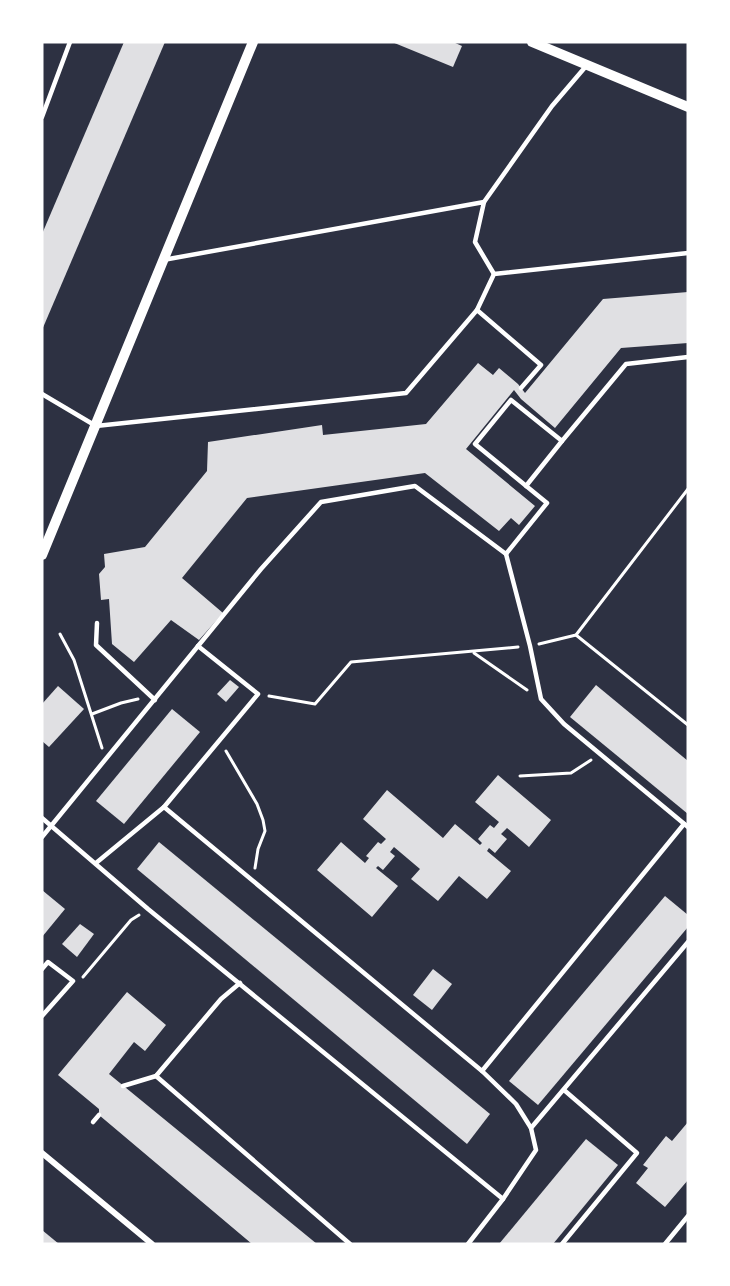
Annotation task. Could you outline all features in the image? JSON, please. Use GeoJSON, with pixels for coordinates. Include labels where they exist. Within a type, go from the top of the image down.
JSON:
{"type":"FeatureCollection","features":[{"type":"Feature","properties":{"kind":"street"},"geometry":{"type":"LineString","coordinates":[[42,555],[253,42]]}},
{"type":"Feature","properties":{"kind":"street"},"geometry":{"type":"LineString","coordinates":[[531,42],[688,107]]}},
{"type":"Feature","properties":{"kind":"street"},"geometry":{"type":"LineString","coordinates":[[42,1153],[153,1244]]}},
{"type":"Feature","properties":{"kind":"lane"},"geometry":{"type":"LineString","coordinates":[[42,117],[70,42]]}},
{"type":"Feature","properties":{"kind":"lane"},"geometry":{"type":"LineString","coordinates":[[495,274],[475,242],[484,202],[552,106],[587,65]]}},
{"type":"Feature","properties":{"kind":"lane"},"geometry":{"type":"LineString","coordinates":[[162,261],[484,202]]}},
{"type":"Feature","properties":{"kind":"lane"},"geometry":{"type":"LineString","coordinates":[[495,274],[688,253]]}},
{"type":"Feature","properties":{"kind":"lane"},"geometry":{"type":"LineString","coordinates":[[42,394],[96,426],[406,393],[477,310],[495,274]]}},
{"type":"Feature","properties":{"kind":"lane"},"geometry":{"type":"LineString","coordinates":[[477,310],[541,365],[521,388]]}},
{"type":"Feature","properties":{"kind":"lane"},"geometry":{"type":"LineString","coordinates":[[526,486],[626,363],[688,357]]}},
{"type":"Feature","properties":{"kind":"lane"},"geometry":{"type":"LineString","coordinates":[[506,554],[547,503],[475,444],[516,394]]}},
{"type":"Feature","properties":{"kind":"lane"},"geometry":{"type":"LineString","coordinates":[[511,400],[562,441]]}},
{"type":"Feature","properties":{"kind":"lane"},"geometry":{"type":"LineString","coordinates":[[42,837],[261,569],[321,501],[415,486],[506,554],[541,699],[564,724],[686,826],[482,1071]]}},
{"type":"Feature","properties":{"kind":"lane"},"geometry":{"type":"LineString","coordinates":[[98,623],[96,645],[155,700]]}},
{"type":"Feature","properties":{"kind":"lane"},"geometry":{"type":"LineString","coordinates":[[96,863],[164,807],[258,694],[198,646]]}},
{"type":"Feature","properties":{"kind":"lane"},"geometry":{"type":"LineString","coordinates":[[164,807],[482,1071],[516,1104],[531,1128],[536,1150],[503,1199],[468,1244]]}},
{"type":"Feature","properties":{"kind":"lane"},"geometry":{"type":"LineString","coordinates":[[42,818],[148,909],[503,1199]]}},
{"type":"Feature","properties":{"kind":"lane"},"geometry":{"type":"LineString","coordinates":[[531,1128],[688,942]]}},
{"type":"Feature","properties":{"kind":"lane"},"geometry":{"type":"LineString","coordinates":[[42,969],[48,962],[73,981],[42,1016]]}},
{"type":"Feature","properties":{"kind":"lane"},"geometry":{"type":"LineString","coordinates":[[123,1086],[156,1077],[221,999],[240,983]]}},
{"type":"Feature","properties":{"kind":"lane"},"geometry":{"type":"LineString","coordinates":[[156,1077],[351,1244]]}},
{"type":"Feature","properties":{"kind":"lane"},"geometry":{"type":"LineString","coordinates":[[562,1244],[637,1153],[564,1090]]}},
{"type":"Feature","properties":{"kind":"lane"},"geometry":{"type":"LineString","coordinates":[[93,1122],[99,1115]]}},
{"type":"Feature","properties":{"kind":"lane"},"geometry":{"type":"LineString","coordinates":[[666,1244],[688,1216]]}},
{"type":"Feature","properties":{"kind":"path"},"geometry":{"type":"LineString","coordinates":[[258,694],[315,704],[351,662],[474,653],[530,646],[576,635],[688,489]]}},
{"type":"Feature","properties":{"kind":"path"},"geometry":{"type":"LineString","coordinates":[[60,634],[74,660],[106,761]]}},
{"type":"Feature","properties":{"kind":"path"},"geometry":{"type":"LineString","coordinates":[[576,635],[688,725]]}},
{"type":"Feature","properties":{"kind":"path"},"geometry":{"type":"LineString","coordinates":[[474,653],[541,699]]}},
{"type":"Feature","properties":{"kind":"path"},"geometry":{"type":"LineString","coordinates":[[92,714],[136,699],[155,700]]}},
{"type":"Feature","properties":{"kind":"path"},"geometry":{"type":"LineString","coordinates":[[219,740],[257,804],[263,820],[265,831],[258,849],[255,882]]}},
{"type":"Feature","properties":{"kind":"path"},"geometry":{"type":"LineString","coordinates":[[520,776],[571,773],[600,754]]}},
{"type":"Feature","properties":{"kind":"path"},"geometry":{"type":"LineString","coordinates":[[73,981],[83,976],[131,920],[148,909]]}},
{"type":"Feature","properties":{"kind":"building"},"geometry":{"type":"Polygon","coordinates":[[[124,42],[165,42],[42,330],[42,234],[124,42]]]}},
{"type":"Feature","properties":{"kind":"building"},"geometry":{"type":"Polygon","coordinates":[[[392,42],[453,42],[462,46],[453,67],[392,42]]]}},
{"type":"Feature","properties":{"kind":"building"},"geometry":{"type":"Polygon","coordinates":[[[688,292],[688,343],[621,348],[555,428],[521,399],[514,390],[466,449],[535,506],[519,525],[511,518],[499,531],[425,473],[247,498],[182,578],[223,613],[199,640],[171,620],[134,662],[112,644],[109,599],[101,600],[99,574],[105,567],[104,554],[145,547],[207,471],[208,442],[322,425],[323,435],[426,424],[478,363],[493,375],[499,368],[525,393],[603,299],[688,292]]]}},
{"type":"Feature","properties":{"kind":"building"},"geometry":{"type":"Polygon","coordinates":[[[230,680],[239,687],[226,702],[217,694],[230,680]]]}},
{"type":"Feature","properties":{"kind":"building"},"geometry":{"type":"Polygon","coordinates":[[[596,685],[688,761],[688,814],[570,717],[596,685]]]}},
{"type":"Feature","properties":{"kind":"building"},"geometry":{"type":"Polygon","coordinates":[[[58,686],[84,709],[49,747],[42,741],[42,704],[58,686]]]}},
{"type":"Feature","properties":{"kind":"building"},"geometry":{"type":"Polygon","coordinates":[[[172,709],[200,732],[124,824],[96,801],[172,709]]]}},
{"type":"Feature","properties":{"kind":"building"},"geometry":{"type":"Polygon","coordinates":[[[498,775],[551,820],[529,847],[507,828],[501,834],[507,839],[495,853],[489,848],[487,851],[511,871],[487,899],[459,876],[438,901],[411,879],[420,869],[394,847],[390,852],[395,856],[383,870],[378,866],[376,868],[398,886],[372,917],[317,870],[341,842],[365,863],[369,858],[366,856],[378,842],[381,844],[386,839],[363,819],[387,790],[443,838],[455,824],[480,845],[482,843],[478,839],[490,825],[494,828],[499,822],[475,802],[498,775]]]}},
{"type":"Feature","properties":{"kind":"building"},"geometry":{"type":"Polygon","coordinates":[[[159,842],[490,1114],[467,1144],[137,869],[159,842]]]}},
{"type":"Feature","properties":{"kind":"building"},"geometry":{"type":"Polygon","coordinates":[[[42,890],[65,909],[42,937],[42,890]]]}},
{"type":"Feature","properties":{"kind":"building"},"geometry":{"type":"Polygon","coordinates":[[[665,896],[688,915],[688,927],[538,1105],[509,1081],[665,896]]]}},
{"type":"Feature","properties":{"kind":"building"},"geometry":{"type":"Polygon","coordinates":[[[80,924],[94,934],[77,957],[62,944],[80,924]]]}},
{"type":"Feature","properties":{"kind":"building"},"geometry":{"type":"Polygon","coordinates":[[[433,969],[452,984],[432,1010],[413,995],[433,969]]]}},
{"type":"Feature","properties":{"kind":"building"},"geometry":{"type":"Polygon","coordinates":[[[127,992],[166,1025],[145,1051],[134,1042],[109,1074],[317,1244],[252,1244],[99,1115],[99,1109],[58,1075],[127,992]]]}},
{"type":"Feature","properties":{"kind":"building"},"geometry":{"type":"Polygon","coordinates":[[[688,1122],[688,1180],[665,1207],[636,1183],[648,1168],[643,1165],[666,1136],[672,1141],[688,1122]]]}},
{"type":"Feature","properties":{"kind":"building"},"geometry":{"type":"Polygon","coordinates":[[[586,1139],[618,1165],[553,1244],[499,1244],[586,1139]]]}},
{"type":"Feature","properties":{"kind":"building"},"geometry":{"type":"Polygon","coordinates":[[[42,1230],[59,1244],[42,1244],[42,1230]]]}}]}
